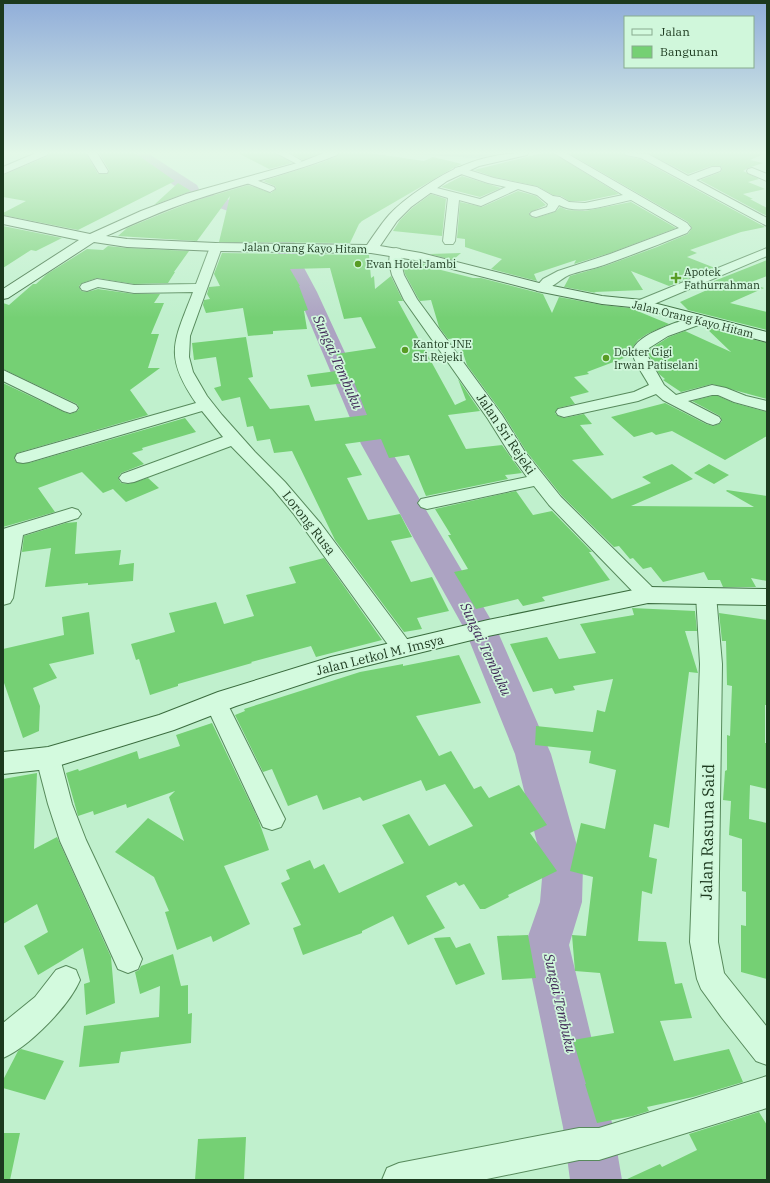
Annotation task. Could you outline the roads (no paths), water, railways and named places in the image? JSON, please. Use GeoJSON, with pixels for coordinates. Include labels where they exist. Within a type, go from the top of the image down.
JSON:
{"type":"FeatureCollection","features":[{"type":"Feature","properties":{"kind":"main road"},"geometry":{"type":"LineString","coordinates":[[3,285],[79,236],[144,208]]}},
{"type":"Feature","properties":{"kind":"main road"},"geometry":{"type":"LineString","coordinates":[[3,295],[93,237],[159,208]]}},
{"type":"Feature","properties":{"kind":"main road"},"geometry":{"type":"LineString","coordinates":[[371,249],[380,234],[402,208]]}},
{"type":"Feature","properties":{"kind":"main road","name":"Jalan Orang Kayo Hitam"},"geometry":{"type":"LineString","coordinates":[[3,220],[79,236],[127,243],[216,247],[371,249],[396,252],[456,265],[542,288],[602,300],[642,304],[767,337]]}},
{"type":"Feature","properties":{"kind":"main road","name":"Jalan Letkol M. Imsya"},"geometry":{"type":"LineString","coordinates":[[3,763],[48,758],[165,724],[216,703],[331,666],[488,628],[648,595],[706,594],[767,597]]}},
{"type":"Feature","properties":{"kind":"street"},"geometry":{"type":"LineString","coordinates":[[449,241],[453,208]]}},
{"type":"Feature","properties":{"kind":"street"},"geometry":{"type":"LineString","coordinates":[[536,214],[550,208]]}},
{"type":"Feature","properties":{"kind":"street"},"geometry":{"type":"LineString","coordinates":[[542,288],[546,282],[558,275],[605,260],[683,231],[685,228],[683,225],[654,208]]}},
{"type":"Feature","properties":{"kind":"street"},"geometry":{"type":"LineString","coordinates":[[741,208],[767,223]]}},
{"type":"Feature","properties":{"kind":"street","name":"Lorong Rusa"},"geometry":{"type":"LineString","coordinates":[[216,247],[183,336],[181,350],[182,364],[188,378],[206,405],[234,439],[283,489],[356,584],[379,619],[402,648]]}},
{"type":"Feature","properties":{"kind":"street","name":"Jalan Sri Rejeki"},"geometry":{"type":"LineString","coordinates":[[396,252],[395,263],[398,275],[412,300],[447,347],[496,418],[518,454],[555,502],[648,595]]}},
{"type":"Feature","properties":{"kind":"street"},"geometry":{"type":"LineString","coordinates":[[642,304],[767,252]]}},
{"type":"Feature","properties":{"kind":"street"},"geometry":{"type":"LineString","coordinates":[[87,287],[97,283],[134,289],[201,288]]}},
{"type":"Feature","properties":{"kind":"street"},"geometry":{"type":"LineString","coordinates":[[699,320],[671,330],[643,344],[640,350],[640,355],[662,392],[674,400],[713,420]]}},
{"type":"Feature","properties":{"kind":"street"},"geometry":{"type":"LineString","coordinates":[[3,375],[70,408]]}},
{"type":"Feature","properties":{"kind":"street"},"geometry":{"type":"LineString","coordinates":[[564,412],[638,396],[650,392],[658,387]]}},
{"type":"Feature","properties":{"kind":"street"},"geometry":{"type":"LineString","coordinates":[[674,400],[712,390],[721,391],[740,400],[767,406]]}},
{"type":"Feature","properties":{"kind":"street"},"geometry":{"type":"LineString","coordinates":[[23,458],[206,405]]}},
{"type":"Feature","properties":{"kind":"street"},"geometry":{"type":"LineString","coordinates":[[128,478],[234,439]]}},
{"type":"Feature","properties":{"kind":"street"},"geometry":{"type":"LineString","coordinates":[[427,503],[538,480]]}},
{"type":"Feature","properties":{"kind":"street"},"geometry":{"type":"LineString","coordinates":[[3,598],[9,533],[72,514]]}},
{"type":"Feature","properties":{"kind":"street","name":"Jalan Rasuna Said"},"geometry":{"type":"LineString","coordinates":[[706,594],[711,664],[704,942],[711,979],[732,1008],[767,1050]]}},
{"type":"Feature","properties":{"kind":"street"},"geometry":{"type":"LineString","coordinates":[[216,703],[272,819]]}},
{"type":"Feature","properties":{"kind":"street"},"geometry":{"type":"LineString","coordinates":[[48,758],[60,804],[73,840],[128,959]]}},
{"type":"Feature","properties":{"kind":"street"},"geometry":{"type":"LineString","coordinates":[[3,1043],[45,1007],[66,980]]}},
{"type":"Feature","properties":{"kind":"street"},"geometry":{"type":"LineString","coordinates":[[399,1180],[589,1144],[767,1092]]}},
{"type":"Feature","properties":{"kind":"waterway","name":"Sungai Tembuku"},"geometry":{"type":"LineString","coordinates":[[237,208],[273,221],[280,225],[285,232],[286,251],[307,292],[374,444],[481,630],[533,754],[563,867],[561,902],[547,945],[588,1127],[596,1180]]}},
{"type":"Feature","properties":{"kind":"place","name":"Evan Hotel Jambi"},"geometry":{"type":"Point","coordinates":[358,264]}},
{"type":"Feature","properties":{"kind":"place","name":"Apotek Fathurrahman"},"geometry":{"type":"Point","coordinates":[676,278]}},
{"type":"Feature","properties":{"kind":"place","name":"Kantor JNE Sri Rejeki"},"geometry":{"type":"Point","coordinates":[405,350]}},
{"type":"Feature","properties":{"kind":"place","name":"Dokter Gigi Irwan Patiselani"},"geometry":{"type":"Point","coordinates":[606,358]}}]}
